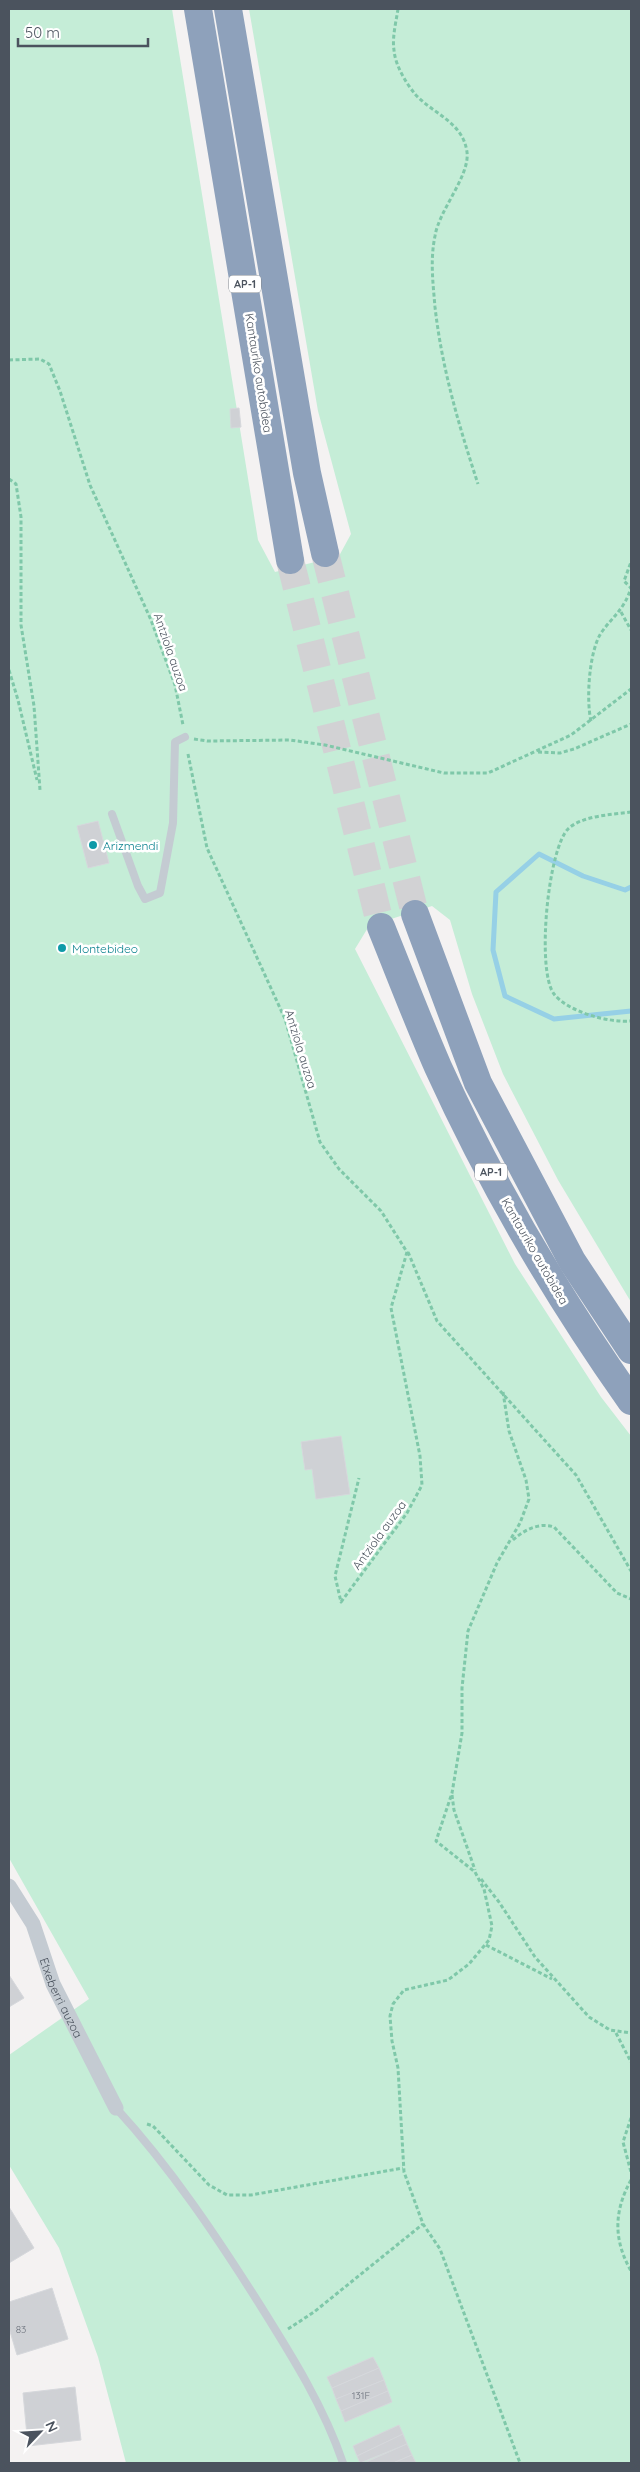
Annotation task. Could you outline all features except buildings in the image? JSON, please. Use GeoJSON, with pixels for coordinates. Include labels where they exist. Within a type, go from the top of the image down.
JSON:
{"type":"FeatureCollection","features":[{"type":"Feature","properties":{"kind":"highway","name":"Kantauriko autobidea"},"geometry":{"type":"LineString","coordinates":[[198,9],[290,560]]}},
{"type":"Feature","properties":{"kind":"highway","name":"AP-1"},"geometry":{"type":"LineString","coordinates":[[228,9],[305,463],[325,553]]}},
{"type":"Feature","properties":{"kind":"highway","name":"AP-1"},"geometry":{"type":"LineString","coordinates":[[416,914],[478,1083],[572,1261],[631,1350]]}},
{"type":"Feature","properties":{"kind":"highway","name":"Kantauriko autobidea"},"geometry":{"type":"LineString","coordinates":[[381,927],[438,1068],[501,1193],[584,1334],[631,1401]]}},
{"type":"Feature","properties":{"kind":"street","name":"Etxeberri auzoa"},"geometry":{"type":"LineString","coordinates":[[9,1886],[33,1924],[53,1984],[116,2108]]}},
{"type":"Feature","properties":{"kind":"lane"},"geometry":{"type":"LineString","coordinates":[[112,814],[138,886],[145,900],[160,893],[173,823],[175,742],[185,737]]}},
{"type":"Feature","properties":{"kind":"lane"},"geometry":{"type":"LineString","coordinates":[[116,2108],[215,2233],[278,2334],[330,2426],[343,2463]]}},
{"type":"Feature","properties":{"kind":"path"},"geometry":{"type":"LineString","coordinates":[[398,9],[394,50],[400,71],[416,94],[446,117],[462,135],[468,153],[464,171],[435,234],[432,272],[439,341],[454,411],[478,484]]}},
{"type":"Feature","properties":{"kind":"path","name":"Antziola auzoa"},"geometry":{"type":"LineString","coordinates":[[9,360],[40,358],[49,364],[60,391],[90,485],[151,620],[175,685],[207,848],[285,1018],[320,1142],[339,1170],[381,1211],[408,1252],[391,1308],[420,1456],[422,1485],[408,1513],[341,1602],[334,1576],[359,1478]]}},
{"type":"Feature","properties":{"kind":"path"},"geometry":{"type":"LineString","coordinates":[[9,479],[16,484],[21,517],[21,625],[34,706],[40,790],[9,670]]}},
{"type":"Feature","properties":{"kind":"path"},"geometry":{"type":"LineString","coordinates":[[620,613],[627,602],[631,588],[624,580],[631,562]]}},
{"type":"Feature","properties":{"kind":"path"},"geometry":{"type":"LineString","coordinates":[[591,721],[588,700],[595,646],[600,635],[631,600]]}},
{"type":"Feature","properties":{"kind":"path"},"geometry":{"type":"LineString","coordinates":[[620,613],[631,630]]}},
{"type":"Feature","properties":{"kind":"path"},"geometry":{"type":"LineString","coordinates":[[185,737],[206,741],[282,740],[325,745],[394,763],[444,772],[488,773],[571,735],[631,689]]}},
{"type":"Feature","properties":{"kind":"path"},"geometry":{"type":"LineString","coordinates":[[535,751],[560,753],[574,749],[631,724]]}},
{"type":"Feature","properties":{"kind":"path"},"geometry":{"type":"LineString","coordinates":[[631,812],[580,822],[561,838],[554,862],[546,916],[544,952],[547,979],[554,994],[569,1008],[596,1016],[631,1021]]}},
{"type":"Feature","properties":{"kind":"path"},"geometry":{"type":"LineString","coordinates":[[408,1252],[437,1321],[576,1475],[631,1571]]}},
{"type":"Feature","properties":{"kind":"path"},"geometry":{"type":"LineString","coordinates":[[503,1392],[509,1431],[526,1480],[529,1499],[512,1540],[497,1563],[468,1631],[462,1688],[462,1733],[452,1793],[436,1842],[475,1872],[499,1902],[535,1957],[556,1982],[597,2024],[615,2032],[631,2033]]}},
{"type":"Feature","properties":{"kind":"path"},"geometry":{"type":"LineString","coordinates":[[512,1540],[519,1534],[540,1525],[554,1527],[612,1588],[631,1599]]}},
{"type":"Feature","properties":{"kind":"path"},"geometry":{"type":"LineString","coordinates":[[452,1793],[454,1810],[475,1872],[484,1889],[492,1926],[489,1940],[470,1964],[448,1980],[404,1990],[393,2004],[390,2016],[392,2041],[398,2068],[403,2168],[424,2224],[440,2249],[520,2463]]}},
{"type":"Feature","properties":{"kind":"path"},"geometry":{"type":"LineString","coordinates":[[486,1945],[556,1982]]}},
{"type":"Feature","properties":{"kind":"path"},"geometry":{"type":"LineString","coordinates":[[615,2032],[631,2062]]}},
{"type":"Feature","properties":{"kind":"path"},"geometry":{"type":"LineString","coordinates":[[631,2118],[625,2130],[623,2142],[631,2172]]}},
{"type":"Feature","properties":{"kind":"path"},"geometry":{"type":"LineString","coordinates":[[127,2120],[140,2121],[153,2126],[210,2185],[227,2195],[251,2196],[403,2168]]}},
{"type":"Feature","properties":{"kind":"path"},"geometry":{"type":"LineString","coordinates":[[631,2180],[620,2202],[618,2231],[621,2251],[631,2271]]}},
{"type":"Feature","properties":{"kind":"path"},"geometry":{"type":"LineString","coordinates":[[278,2334],[314,2312],[424,2224]]}},
{"type":"Feature","properties":{"kind":"green space"},"geometry":{"type":"Polygon","coordinates":[[[9,9],[172,9],[258,540],[275,572],[339,556],[351,534],[318,411],[249,9],[631,9],[631,1302],[558,1180],[503,1074],[472,994],[450,920],[432,906],[369,926],[355,949],[515,1264],[601,1397],[631,1436],[631,2463],[126,2463],[98,2357],[59,2248],[9,2165],[9,2055],[89,1999],[9,1858],[9,9]]]}},
{"type":"Feature","properties":{"kind":"waterway"},"geometry":{"type":"LineString","coordinates":[[631,887],[625,890],[583,876],[539,854],[496,892],[493,950],[505,996],[554,1019],[631,1011]]}},
{"type":"Feature","properties":{"kind":"tunnel"},"geometry":{"type":"LineString","coordinates":[[325,553],[415,914]]}},
{"type":"Feature","properties":{"kind":"tunnel"},"geometry":{"type":"LineString","coordinates":[[290,560],[381,927]]}},
{"type":"Feature","properties":{"kind":"place","name":"Arizmendi"},"geometry":{"type":"Point","coordinates":[93,845]}},
{"type":"Feature","properties":{"kind":"place","name":"Montebideo"},"geometry":{"type":"Point","coordinates":[62,948]}}]}
